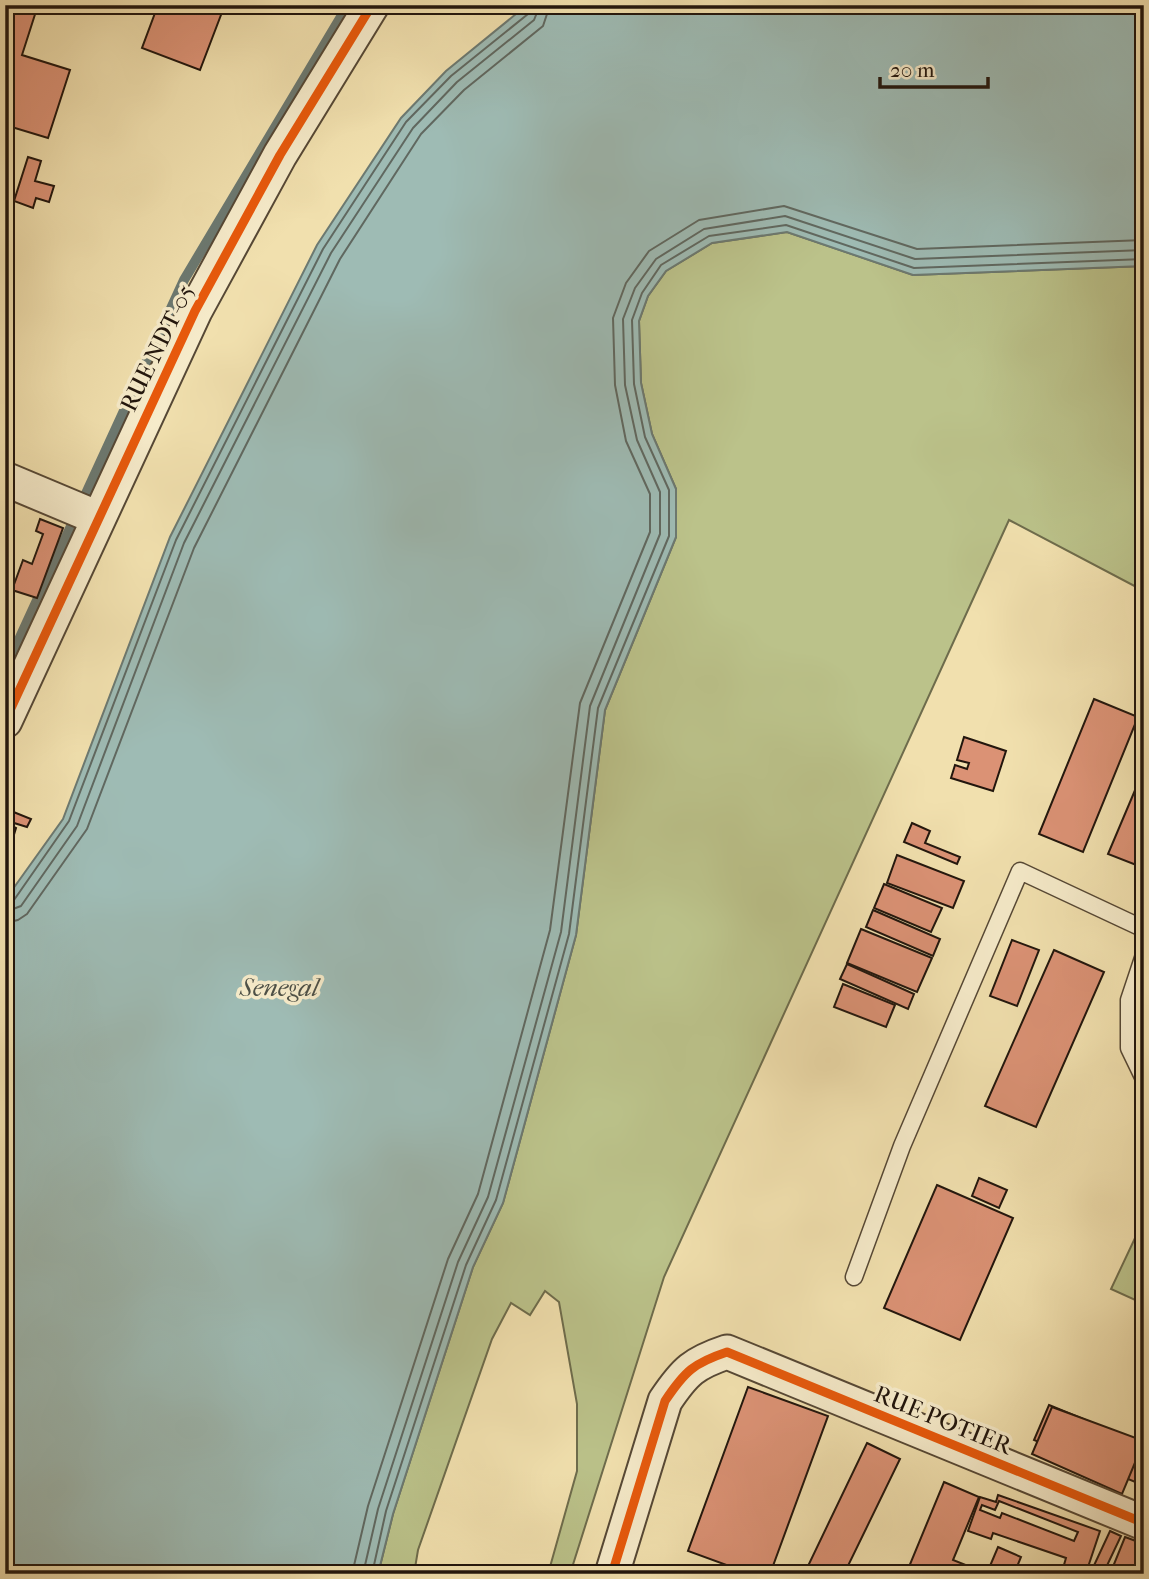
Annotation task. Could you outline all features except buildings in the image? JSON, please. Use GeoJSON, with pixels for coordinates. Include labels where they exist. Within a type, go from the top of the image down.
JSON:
{"type":"FeatureCollection","features":[{"type":"Feature","properties":{"kind":"street","name":"RUE NDT-05"},"geometry":{"type":"LineString","coordinates":[[5,721],[195,311],[281,155],[372,5]]}},
{"type":"Feature","properties":{"kind":"street"},"geometry":{"type":"LineString","coordinates":[[5,479],[98,518]]}},
{"type":"Feature","properties":{"kind":"street","name":"RUE POTIER"},"geometry":{"type":"LineString","coordinates":[[612,1574],[665,1401],[680,1379],[697,1362],[727,1352],[1144,1523]]}},
{"type":"Feature","properties":{"kind":"lane"},"geometry":{"type":"LineString","coordinates":[[854,1277],[902,1146],[1020,871],[1144,929]]}},
{"type":"Feature","properties":{"kind":"lane"},"geometry":{"type":"LineString","coordinates":[[1144,955],[1129,1000],[1129,1048],[1144,1079]]}},
{"type":"Feature","properties":{"kind":"green space"},"geometry":{"type":"Polygon","coordinates":[[[787,232],[913,275],[1144,266],[1144,591],[1009,520],[664,1277],[570,1574],[548,1574],[577,1471],[577,1404],[559,1302],[545,1291],[530,1315],[511,1303],[492,1339],[418,1550],[414,1574],[378,1574],[393,1514],[473,1267],[503,1203],[576,935],[605,710],[676,537],[676,489],[652,434],[641,383],[639,321],[648,296],[666,271],[712,243],[787,232]]]}},
{"type":"Feature","properties":{"kind":"green space"},"geometry":{"type":"Polygon","coordinates":[[[1144,1219],[1144,1304],[1111,1289],[1144,1219]]]}},
{"type":"Feature","properties":{"kind":"water","name":"Senegal"},"geometry":{"type":"Polygon","coordinates":[[[527,5],[1144,5],[1144,266],[913,275],[787,232],[712,243],[666,271],[648,296],[639,321],[641,383],[652,434],[676,489],[676,537],[605,710],[576,935],[503,1203],[473,1267],[393,1514],[378,1574],[5,1574],[5,900],[63,819],[170,537],[317,245],[401,118],[446,71],[527,5]]]}},
{"type":"Feature","properties":{"kind":"waterway"},"geometry":{"type":"LineString","coordinates":[[5,670],[184,280],[348,5]]}},
{"type":"Feature","properties":{"kind":"cycle path"},"geometry":{"type":"LineString","coordinates":[[5,721],[195,311],[280,155],[372,5]]}},
{"type":"Feature","properties":{"kind":"cycle path"},"geometry":{"type":"LineString","coordinates":[[612,1574],[665,1401],[691,1369],[727,1352],[1144,1523]]}}]}
